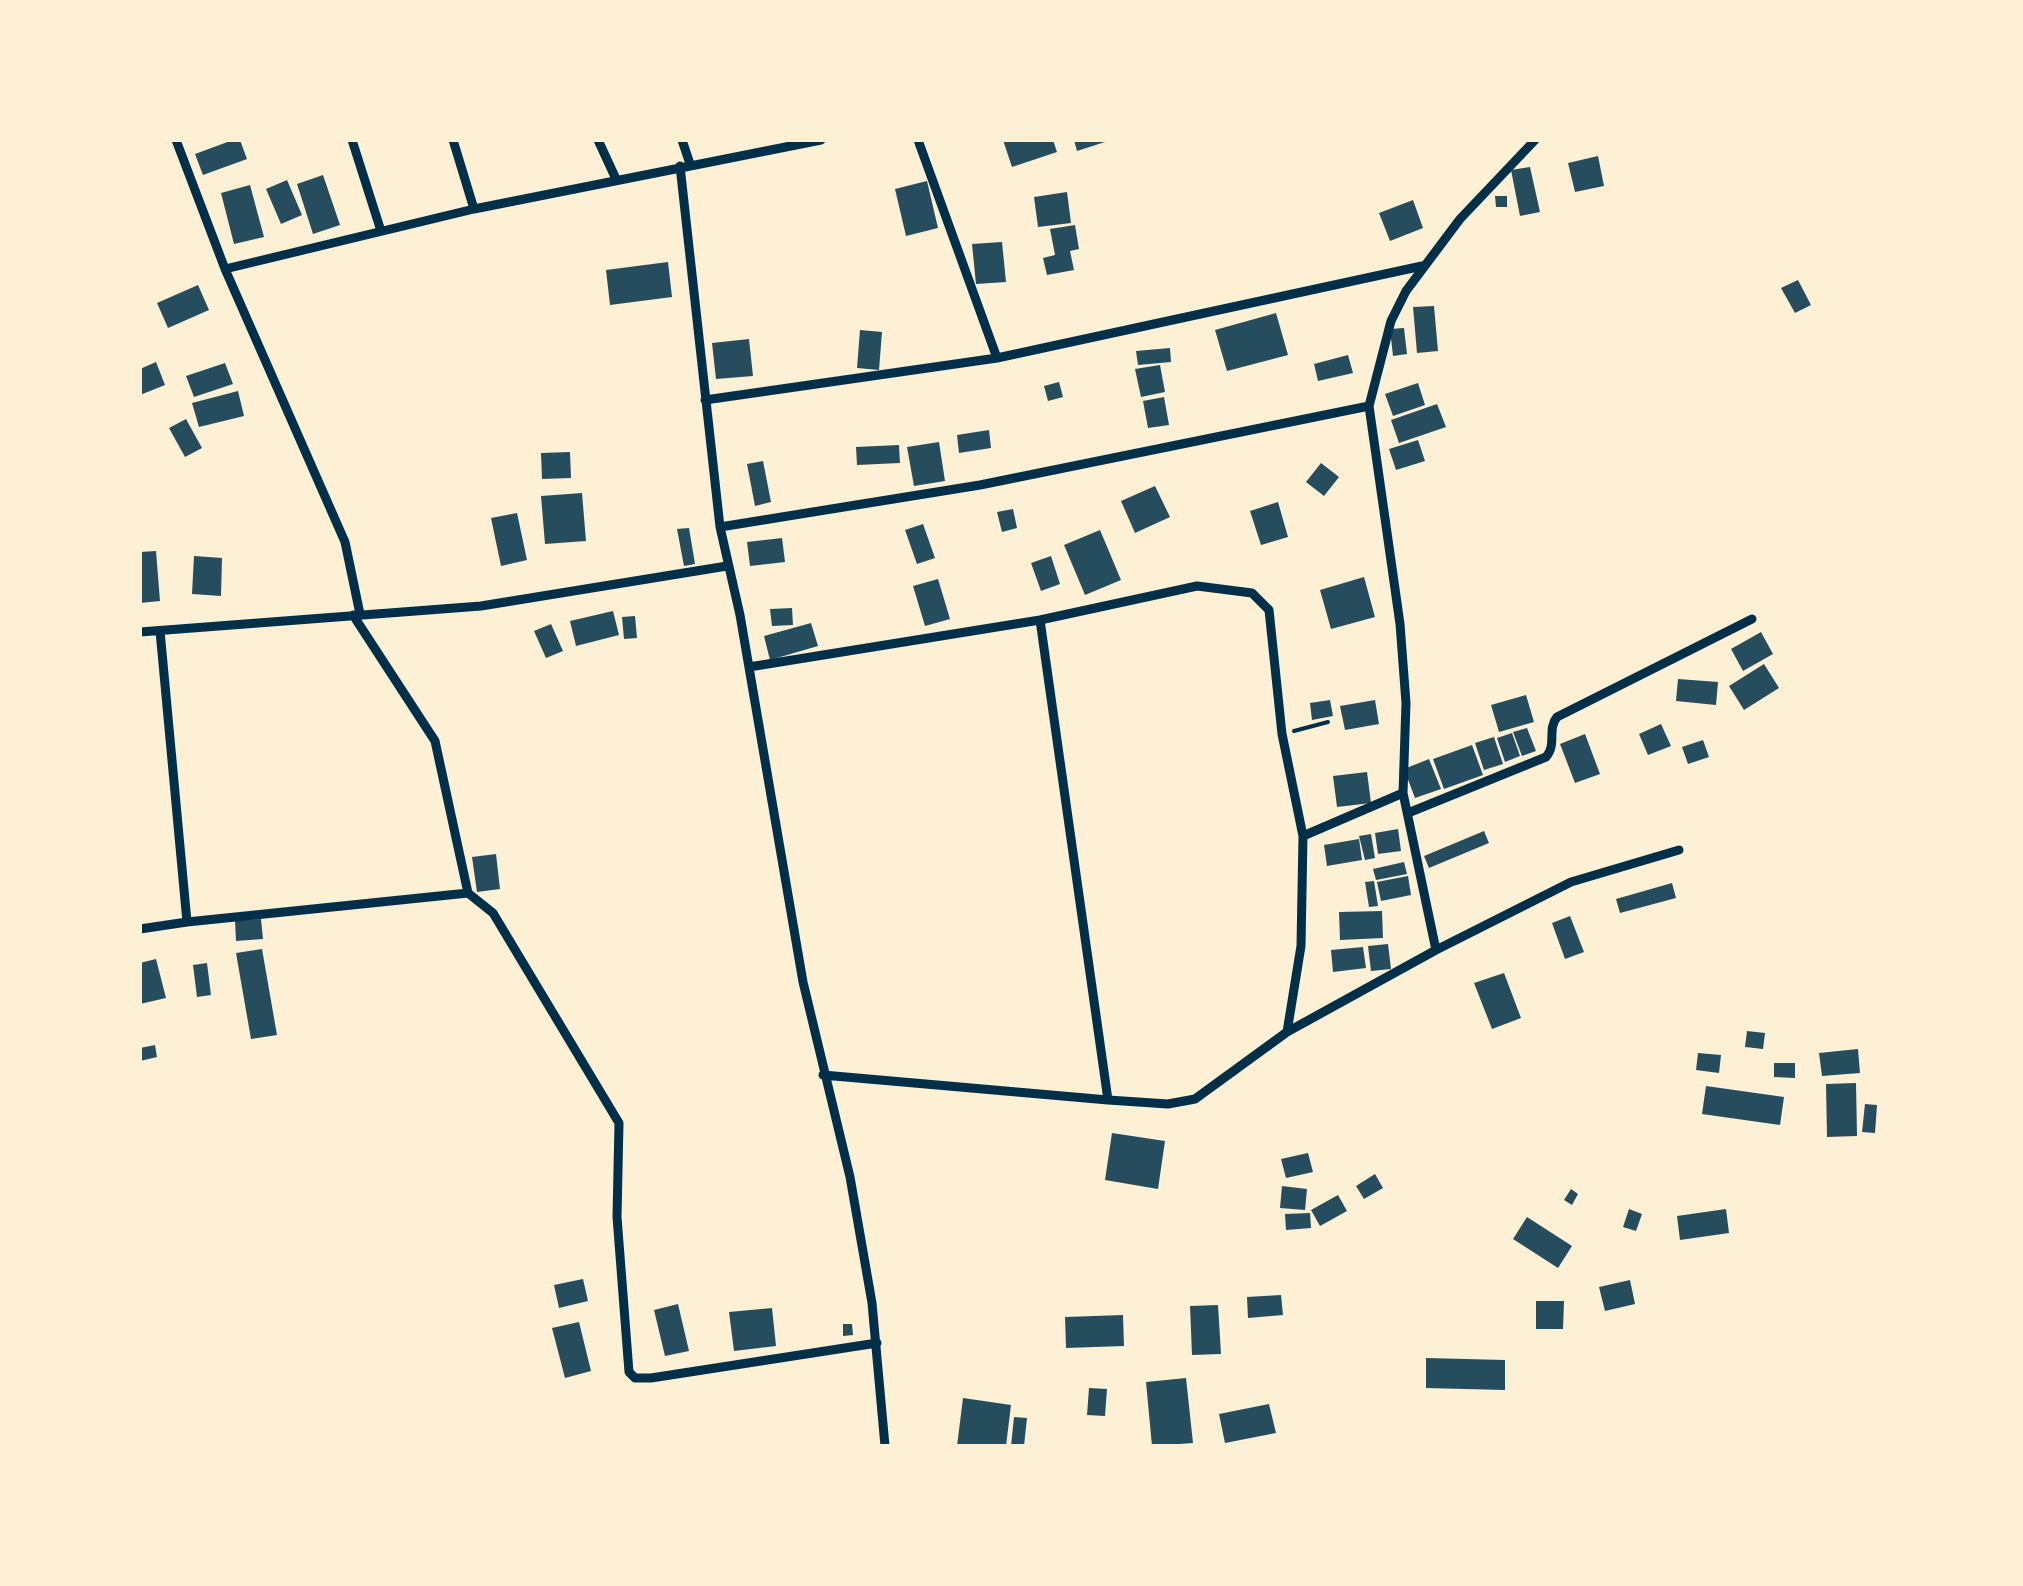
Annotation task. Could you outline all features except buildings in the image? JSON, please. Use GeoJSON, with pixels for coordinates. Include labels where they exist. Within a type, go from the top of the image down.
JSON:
{"type":"FeatureCollection","features":[{"type":"Feature","properties":{"kind":"street"},"geometry":{"type":"LineString","coordinates":[[176,140],[225,269],[345,542],[357,614],[435,741],[468,893],[493,913],[619,1123],[617,1217],[629,1372],[635,1378],[651,1378],[877,1343]]}},
{"type":"Feature","properties":{"kind":"street"},"geometry":{"type":"LineString","coordinates":[[352,140],[381,232]]}},
{"type":"Feature","properties":{"kind":"street"},"geometry":{"type":"LineString","coordinates":[[453,140],[474,209]]}},
{"type":"Feature","properties":{"kind":"street"},"geometry":{"type":"LineString","coordinates":[[598,140],[616,179]]}},
{"type":"Feature","properties":{"kind":"street"},"geometry":{"type":"LineString","coordinates":[[682,140],[720,527],[823,1075],[850,1177],[877,1343],[885,1446]]}},
{"type":"Feature","properties":{"kind":"street"},"geometry":{"type":"LineString","coordinates":[[225,269],[474,209],[821,140]]}},
{"type":"Feature","properties":{"kind":"street"},"geometry":{"type":"LineString","coordinates":[[918,140],[996,358]]}},
{"type":"Feature","properties":{"kind":"street"},"geometry":{"type":"LineString","coordinates":[[1436,950],[1403,793],[1406,704],[1400,624],[1369,406],[1391,321],[1422,266],[1535,140]]}},
{"type":"Feature","properties":{"kind":"street"},"geometry":{"type":"LineString","coordinates":[[706,400],[996,358],[1422,266]]}},
{"type":"Feature","properties":{"kind":"street"},"geometry":{"type":"LineString","coordinates":[[720,527],[999,481],[1369,406]]}},
{"type":"Feature","properties":{"kind":"street"},"geometry":{"type":"LineString","coordinates":[[140,632],[482,606],[728,566]]}},
{"type":"Feature","properties":{"kind":"street"},"geometry":{"type":"LineString","coordinates":[[749,667],[1040,620],[1198,586],[1252,592],[1269,610],[1282,734],[1303,836],[1302,946],[1286,1032]]}},
{"type":"Feature","properties":{"kind":"street"},"geometry":{"type":"LineString","coordinates":[[1408,814],[1546,757],[1558,717],[1752,619]]}},
{"type":"Feature","properties":{"kind":"street"},"geometry":{"type":"LineString","coordinates":[[1040,620],[1108,1100]]}},
{"type":"Feature","properties":{"kind":"street"},"geometry":{"type":"LineString","coordinates":[[160,630],[187,922]]}},
{"type":"Feature","properties":{"kind":"street"},"geometry":{"type":"LineString","coordinates":[[1303,836],[1403,793]]}},
{"type":"Feature","properties":{"kind":"street"},"geometry":{"type":"LineString","coordinates":[[823,1075],[1168,1104],[1195,1098],[1286,1032],[1436,950],[1571,882],[1679,850]]}},
{"type":"Feature","properties":{"kind":"street"},"geometry":{"type":"LineString","coordinates":[[140,929],[468,893]]}},
{"type":"Feature","properties":{"kind":"path"},"geometry":{"type":"LineString","coordinates":[[1282,734],[1328,722]]}}]}
